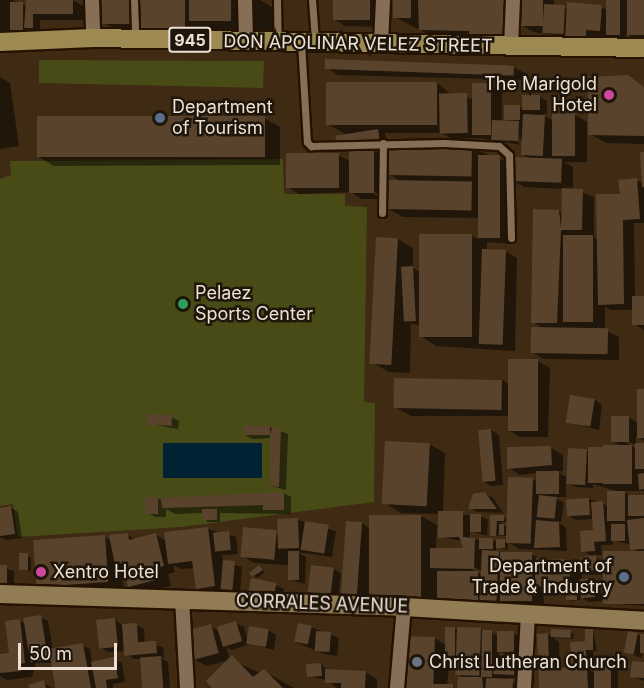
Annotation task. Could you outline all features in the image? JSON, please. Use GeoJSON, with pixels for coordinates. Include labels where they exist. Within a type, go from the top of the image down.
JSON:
{"type":"FeatureCollection","features":[{"type":"Feature","properties":{"kind":"main road","name":"DON APOLINAR VELEZ STREET"},"geometry":{"type":"LineString","coordinates":[[0,42],[93,38],[644,48]]}},
{"type":"Feature","properties":{"kind":"main road","name":"CORRALES AVENUE"},"geometry":{"type":"LineString","coordinates":[[0,594],[404,607],[644,621]]}},
{"type":"Feature","properties":{"kind":"street"},"geometry":{"type":"LineString","coordinates":[[92,0],[93,38]]}},
{"type":"Feature","properties":{"kind":"street"},"geometry":{"type":"LineString","coordinates":[[245,0],[246,41]]}},
{"type":"Feature","properties":{"kind":"street"},"geometry":{"type":"LineString","coordinates":[[381,44],[383,0]]}},
{"type":"Feature","properties":{"kind":"street"},"geometry":{"type":"LineString","coordinates":[[511,47],[513,0]]}},
{"type":"Feature","properties":{"kind":"street"},"geometry":{"type":"LineString","coordinates":[[182,599],[187,688]]}},
{"type":"Feature","properties":{"kind":"street"},"geometry":{"type":"LineString","coordinates":[[397,688],[404,607]]}},
{"type":"Feature","properties":{"kind":"street"},"geometry":{"type":"LineString","coordinates":[[525,688],[528,613]]}},
{"type":"Feature","properties":{"kind":"lane"},"geometry":{"type":"LineString","coordinates":[[134,0],[135,39]]}},
{"type":"Feature","properties":{"kind":"lane"},"geometry":{"type":"LineString","coordinates":[[277,0],[278,42]]}},
{"type":"Feature","properties":{"kind":"lane"},"geometry":{"type":"LineString","coordinates":[[312,0],[308,42],[307,142],[311,146],[444,143],[506,149],[511,238]]}},
{"type":"Feature","properties":{"kind":"lane"},"geometry":{"type":"LineString","coordinates":[[382,213],[383,143]]}},
{"type":"Feature","properties":{"kind":"shaded area"},"geometry":{"type":"Polygon","coordinates":[[[39,60],[264,61],[263,88],[39,83],[39,60]]]}},
{"type":"Feature","properties":{"kind":"shaded area","name":"Pelaez Sports Center"},"geometry":{"type":"Polygon","coordinates":[[[283,159],[284,194],[345,194],[345,206],[367,207],[364,402],[375,403],[374,502],[181,527],[18,537],[13,504],[0,506],[0,179],[11,175],[10,161],[283,159]]]}},
{"type":"Feature","properties":{"kind":"water"},"geometry":{"type":"Polygon","coordinates":[[[163,443],[262,443],[262,478],[163,478],[163,443]]]}},
{"type":"Feature","properties":{"kind":"building"},"geometry":{"type":"Polygon","coordinates":[[[26,0],[73,0],[73,14],[33,14],[33,28],[24,28],[26,0]]]}},
{"type":"Feature","properties":{"kind":"building"},"geometry":{"type":"Polygon","coordinates":[[[102,0],[131,0],[131,24],[102,24],[102,0]]]}},
{"type":"Feature","properties":{"kind":"building"},"geometry":{"type":"Polygon","coordinates":[[[139,0],[185,0],[185,30],[139,30],[139,0]]]}},
{"type":"Feature","properties":{"kind":"building"},"geometry":{"type":"Polygon","coordinates":[[[189,0],[231,0],[231,21],[189,21],[189,0]]]}},
{"type":"Feature","properties":{"kind":"building"},"geometry":{"type":"Polygon","coordinates":[[[333,0],[370,0],[370,20],[333,20],[333,0]]]}},
{"type":"Feature","properties":{"kind":"building"},"geometry":{"type":"Polygon","coordinates":[[[393,0],[411,0],[411,18],[393,18],[393,0]]]}},
{"type":"Feature","properties":{"kind":"building"},"geometry":{"type":"Polygon","coordinates":[[[418,0],[506,0],[504,39],[469,36],[469,31],[419,30],[418,0]]]}},
{"type":"Feature","properties":{"kind":"building"},"geometry":{"type":"Polygon","coordinates":[[[521,0],[543,0],[543,26],[521,26],[521,0]]]}},
{"type":"Feature","properties":{"kind":"building"},"geometry":{"type":"Polygon","coordinates":[[[606,0],[620,0],[620,35],[606,35],[606,0]]]}},
{"type":"Feature","properties":{"kind":"building"},"geometry":{"type":"Polygon","coordinates":[[[627,0],[644,0],[644,35],[627,35],[627,0]]]}},
{"type":"Feature","properties":{"kind":"building"},"geometry":{"type":"Polygon","coordinates":[[[10,2],[23,2],[23,31],[10,31],[10,2]]]}},
{"type":"Feature","properties":{"kind":"building"},"geometry":{"type":"Polygon","coordinates":[[[567,2],[602,5],[600,31],[586,30],[586,44],[565,42],[567,2]]]}},
{"type":"Feature","properties":{"kind":"building"},"geometry":{"type":"Polygon","coordinates":[[[544,4],[565,5],[563,34],[542,33],[544,4]]]}},
{"type":"Feature","properties":{"kind":"building"},"geometry":{"type":"Polygon","coordinates":[[[325,59],[514,66],[514,76],[325,69],[325,59]]]}},
{"type":"Feature","properties":{"kind":"building"},"geometry":{"type":"Polygon","coordinates":[[[628,75],[644,87],[644,136],[588,135],[588,77],[628,75]]]}},
{"type":"Feature","properties":{"kind":"building"},"geometry":{"type":"Polygon","coordinates":[[[326,82],[437,82],[437,125],[326,125],[326,82]]]}},
{"type":"Feature","properties":{"kind":"building"},"geometry":{"type":"Polygon","coordinates":[[[472,83],[491,83],[491,135],[472,135],[472,83]]]}},
{"type":"Feature","properties":{"kind":"building"},"geometry":{"type":"Polygon","coordinates":[[[439,93],[467,93],[468,133],[440,133],[439,93]]]}},
{"type":"Feature","properties":{"kind":"building"},"geometry":{"type":"Polygon","coordinates":[[[522,95],[540,95],[540,110],[522,110],[522,95]]]}},
{"type":"Feature","properties":{"kind":"building"},"geometry":{"type":"Polygon","coordinates":[[[504,105],[520,105],[520,120],[504,120],[504,105]]]}},
{"type":"Feature","properties":{"kind":"building"},"geometry":{"type":"Polygon","coordinates":[[[552,113],[575,113],[575,156],[552,156],[552,113]]]}},
{"type":"Feature","properties":{"kind":"building"},"geometry":{"type":"Polygon","coordinates":[[[523,114],[545,115],[543,156],[521,155],[523,114]]]}},
{"type":"Feature","properties":{"kind":"building"},"geometry":{"type":"Polygon","coordinates":[[[37,116],[265,116],[265,157],[37,157],[37,116]]]}},
{"type":"Feature","properties":{"kind":"building"},"geometry":{"type":"Polygon","coordinates":[[[492,120],[519,121],[518,141],[491,140],[492,120]]]}},
{"type":"Feature","properties":{"kind":"building"},"geometry":{"type":"Polygon","coordinates":[[[378,129],[380,141],[337,148],[336,136],[378,129]]]}},
{"type":"Feature","properties":{"kind":"building"},"geometry":{"type":"Polygon","coordinates":[[[388,146],[472,147],[471,176],[387,175],[388,146]]]}},
{"type":"Feature","properties":{"kind":"building"},"geometry":{"type":"Polygon","coordinates":[[[349,149],[374,149],[374,193],[349,193],[349,149]]]}},
{"type":"Feature","properties":{"kind":"building"},"geometry":{"type":"Polygon","coordinates":[[[640,152],[644,152],[644,187],[642,187],[640,152]]]}},
{"type":"Feature","properties":{"kind":"building"},"geometry":{"type":"Polygon","coordinates":[[[286,153],[339,153],[339,188],[286,188],[286,153]]]}},
{"type":"Feature","properties":{"kind":"building"},"geometry":{"type":"Polygon","coordinates":[[[478,155],[500,155],[500,238],[478,238],[478,155]]]}},
{"type":"Feature","properties":{"kind":"building"},"geometry":{"type":"Polygon","coordinates":[[[512,157],[562,159],[561,183],[511,181],[512,157]]]}},
{"type":"Feature","properties":{"kind":"building"},"geometry":{"type":"Polygon","coordinates":[[[637,178],[640,219],[623,220],[624,304],[598,305],[596,194],[620,194],[618,180],[637,178]]]}},
{"type":"Feature","properties":{"kind":"building"},"geometry":{"type":"Polygon","coordinates":[[[386,180],[472,182],[471,210],[385,209],[386,180]]]}},
{"type":"Feature","properties":{"kind":"building"},"geometry":{"type":"Polygon","coordinates":[[[562,188],[583,189],[582,230],[561,230],[557,323],[531,323],[533,209],[559,210],[561,228],[562,188]]]}},
{"type":"Feature","properties":{"kind":"building"},"geometry":{"type":"Polygon","coordinates":[[[419,234],[472,234],[472,337],[419,337],[419,234]]]}},
{"type":"Feature","properties":{"kind":"building"},"geometry":{"type":"Polygon","coordinates":[[[563,235],[593,235],[593,322],[563,322],[563,235]]]}},
{"type":"Feature","properties":{"kind":"building"},"geometry":{"type":"Polygon","coordinates":[[[376,237],[398,238],[391,365],[369,364],[376,237]]]}},
{"type":"Feature","properties":{"kind":"building"},"geometry":{"type":"Polygon","coordinates":[[[482,249],[506,250],[503,345],[479,344],[482,249]]]}},
{"type":"Feature","properties":{"kind":"building"},"geometry":{"type":"Polygon","coordinates":[[[413,266],[416,321],[404,322],[401,267],[413,266]]]}},
{"type":"Feature","properties":{"kind":"building"},"geometry":{"type":"Polygon","coordinates":[[[632,296],[644,296],[644,325],[632,325],[632,296]]]}},
{"type":"Feature","properties":{"kind":"building"},"geometry":{"type":"Polygon","coordinates":[[[531,327],[608,328],[608,354],[531,353],[531,327]]]}},
{"type":"Feature","properties":{"kind":"building"},"geometry":{"type":"Polygon","coordinates":[[[508,359],[538,359],[538,431],[508,431],[508,359]]]}},
{"type":"Feature","properties":{"kind":"building"},"geometry":{"type":"Polygon","coordinates":[[[394,378],[502,380],[501,410],[393,408],[394,378]]]}},
{"type":"Feature","properties":{"kind":"building"},"geometry":{"type":"Polygon","coordinates":[[[637,389],[644,389],[644,438],[637,438],[637,389]]]}},
{"type":"Feature","properties":{"kind":"building"},"geometry":{"type":"Polygon","coordinates":[[[570,395],[595,399],[590,427],[566,423],[570,395]]]}},
{"type":"Feature","properties":{"kind":"building"},"geometry":{"type":"Polygon","coordinates":[[[148,414],[172,415],[172,426],[148,425],[148,414]]]}},
{"type":"Feature","properties":{"kind":"building"},"geometry":{"type":"Polygon","coordinates":[[[611,416],[629,416],[629,442],[611,442],[611,416]]]}},
{"type":"Feature","properties":{"kind":"building"},"geometry":{"type":"Polygon","coordinates":[[[244,426],[270,426],[270,435],[244,435],[244,426]]]}},
{"type":"Feature","properties":{"kind":"building"},"geometry":{"type":"Polygon","coordinates":[[[272,428],[281,428],[279,487],[270,486],[272,428]]]}},
{"type":"Feature","properties":{"kind":"building"},"geometry":{"type":"Polygon","coordinates":[[[491,429],[496,481],[483,482],[478,430],[491,429]]]}},
{"type":"Feature","properties":{"kind":"building"},"geometry":{"type":"Polygon","coordinates":[[[385,441],[430,443],[427,506],[382,504],[385,441]]]}},
{"type":"Feature","properties":{"kind":"building"},"geometry":{"type":"Polygon","coordinates":[[[635,443],[644,443],[644,469],[635,469],[635,443]]]}},
{"type":"Feature","properties":{"kind":"building"},"geometry":{"type":"Polygon","coordinates":[[[603,445],[632,445],[632,484],[603,484],[603,445]]]}},
{"type":"Feature","properties":{"kind":"building"},"geometry":{"type":"Polygon","coordinates":[[[551,446],[552,465],[507,469],[507,447],[551,446]]]}},
{"type":"Feature","properties":{"kind":"building"},"geometry":{"type":"Polygon","coordinates":[[[588,447],[603,447],[603,483],[588,483],[588,447]]]}},
{"type":"Feature","properties":{"kind":"building"},"geometry":{"type":"Polygon","coordinates":[[[568,448],[587,449],[585,485],[566,484],[568,448]]]}},
{"type":"Feature","properties":{"kind":"building"},"geometry":{"type":"Polygon","coordinates":[[[536,471],[559,471],[559,494],[536,494],[536,471]]]}},
{"type":"Feature","properties":{"kind":"building"},"geometry":{"type":"Polygon","coordinates":[[[644,473],[644,489],[639,490],[638,474],[644,473]]]}},
{"type":"Feature","properties":{"kind":"building"},"geometry":{"type":"Polygon","coordinates":[[[508,477],[533,478],[531,544],[506,543],[508,477]]]}},
{"type":"Feature","properties":{"kind":"building"},"geometry":{"type":"Polygon","coordinates":[[[607,491],[625,491],[625,521],[607,521],[607,491]]]}},
{"type":"Feature","properties":{"kind":"building"},"geometry":{"type":"Polygon","coordinates":[[[284,492],[284,510],[263,510],[263,505],[162,508],[161,498],[284,492]]]}},
{"type":"Feature","properties":{"kind":"building"},"geometry":{"type":"Polygon","coordinates":[[[485,492],[497,509],[468,509],[473,494],[485,492]]]}},
{"type":"Feature","properties":{"kind":"building"},"geometry":{"type":"Polygon","coordinates":[[[539,495],[557,497],[555,519],[537,517],[539,495]]]}},
{"type":"Feature","properties":{"kind":"building"},"geometry":{"type":"Polygon","coordinates":[[[628,495],[644,495],[644,516],[628,516],[628,495]]]}},
{"type":"Feature","properties":{"kind":"building"},"geometry":{"type":"Polygon","coordinates":[[[145,497],[158,497],[158,514],[145,514],[145,497]]]}},
{"type":"Feature","properties":{"kind":"building"},"geometry":{"type":"Polygon","coordinates":[[[589,498],[590,515],[567,516],[566,499],[589,498]]]}},
{"type":"Feature","properties":{"kind":"building"},"geometry":{"type":"Polygon","coordinates":[[[603,501],[606,541],[594,542],[595,551],[581,552],[580,531],[593,530],[591,502],[603,501]]]}},
{"type":"Feature","properties":{"kind":"building"},"geometry":{"type":"Polygon","coordinates":[[[11,506],[15,534],[0,536],[0,508],[11,506]]]}},
{"type":"Feature","properties":{"kind":"building"},"geometry":{"type":"Polygon","coordinates":[[[202,509],[217,509],[217,520],[202,520],[202,509]]]}},
{"type":"Feature","properties":{"kind":"building"},"geometry":{"type":"Polygon","coordinates":[[[438,511],[463,511],[463,537],[475,538],[474,569],[430,568],[430,548],[463,548],[459,537],[438,538],[438,511]]]}},
{"type":"Feature","properties":{"kind":"building"},"geometry":{"type":"Polygon","coordinates":[[[470,514],[481,514],[481,532],[470,532],[470,514]]]}},
{"type":"Feature","properties":{"kind":"building"},"geometry":{"type":"Polygon","coordinates":[[[369,515],[421,515],[421,601],[369,601],[369,515]]]}},
{"type":"Feature","properties":{"kind":"building"},"geometry":{"type":"Polygon","coordinates":[[[490,515],[504,515],[504,521],[497,521],[496,536],[490,536],[490,515]]]}},
{"type":"Feature","properties":{"kind":"building"},"geometry":{"type":"Polygon","coordinates":[[[298,518],[299,548],[278,549],[277,519],[298,518]]]}},
{"type":"Feature","properties":{"kind":"building"},"geometry":{"type":"Polygon","coordinates":[[[644,518],[644,549],[630,550],[627,520],[644,518]]]}},
{"type":"Feature","properties":{"kind":"building"},"geometry":{"type":"Polygon","coordinates":[[[536,520],[559,522],[560,547],[534,548],[536,520]]]}},
{"type":"Feature","properties":{"kind":"building"},"geometry":{"type":"Polygon","coordinates":[[[305,521],[329,525],[324,553],[300,550],[305,521]]]}},
{"type":"Feature","properties":{"kind":"building"},"geometry":{"type":"Polygon","coordinates":[[[346,521],[362,522],[356,604],[340,603],[346,521]]]}},
{"type":"Feature","properties":{"kind":"building"},"geometry":{"type":"Polygon","coordinates":[[[499,524],[504,524],[504,535],[499,535],[499,524]]]}},
{"type":"Feature","properties":{"kind":"building"},"geometry":{"type":"Polygon","coordinates":[[[611,524],[625,524],[625,541],[611,541],[611,524]]]}},
{"type":"Feature","properties":{"kind":"building"},"geometry":{"type":"Polygon","coordinates":[[[208,527],[215,586],[196,589],[192,561],[168,564],[164,532],[208,527]]]}},
{"type":"Feature","properties":{"kind":"building"},"geometry":{"type":"Polygon","coordinates":[[[243,527],[277,530],[274,560],[240,557],[243,527]]]}},
{"type":"Feature","properties":{"kind":"building"},"geometry":{"type":"Polygon","coordinates":[[[229,531],[231,550],[215,552],[213,533],[229,531]]]}},
{"type":"Feature","properties":{"kind":"building"},"geometry":{"type":"Polygon","coordinates":[[[128,533],[129,540],[156,533],[164,566],[157,567],[160,579],[128,587],[122,563],[115,565],[109,535],[128,533]]]}},
{"type":"Feature","properties":{"kind":"building"},"geometry":{"type":"Polygon","coordinates":[[[105,535],[108,582],[36,587],[33,540],[105,535]]]}},
{"type":"Feature","properties":{"kind":"building"},"geometry":{"type":"Polygon","coordinates":[[[479,538],[493,538],[493,549],[479,549],[479,538]]]}},
{"type":"Feature","properties":{"kind":"building"},"geometry":{"type":"Polygon","coordinates":[[[496,539],[505,539],[505,548],[496,548],[496,539]]]}},
{"type":"Feature","properties":{"kind":"building"},"geometry":{"type":"Polygon","coordinates":[[[482,550],[499,551],[496,601],[479,600],[482,550]]]}},
{"type":"Feature","properties":{"kind":"building"},"geometry":{"type":"Polygon","coordinates":[[[288,551],[299,551],[299,580],[288,580],[288,551]]]}},
{"type":"Feature","properties":{"kind":"building","name":"Department of Trade & Industry"},"geometry":{"type":"Polygon","coordinates":[[[603,551],[644,551],[644,604],[603,604],[603,551]]]}},
{"type":"Feature","properties":{"kind":"building"},"geometry":{"type":"Polygon","coordinates":[[[500,552],[532,552],[532,601],[500,601],[500,552]]]}},
{"type":"Feature","properties":{"kind":"building"},"geometry":{"type":"Polygon","coordinates":[[[19,553],[28,553],[28,570],[19,570],[19,553]]]}},
{"type":"Feature","properties":{"kind":"building"},"geometry":{"type":"Polygon","coordinates":[[[596,555],[598,570],[582,572],[580,557],[596,555]]]}},
{"type":"Feature","properties":{"kind":"building"},"geometry":{"type":"Polygon","coordinates":[[[536,558],[571,560],[569,588],[535,586],[536,558]]]}},
{"type":"Feature","properties":{"kind":"building"},"geometry":{"type":"Polygon","coordinates":[[[223,560],[235,561],[232,590],[220,589],[223,560]]]}},
{"type":"Feature","properties":{"kind":"building"},"geometry":{"type":"Polygon","coordinates":[[[0,565],[7,565],[7,586],[0,586],[0,565]]]}},
{"type":"Feature","properties":{"kind":"building"},"geometry":{"type":"Polygon","coordinates":[[[259,565],[263,570],[252,577],[249,573],[259,565]]]}},
{"type":"Feature","properties":{"kind":"building"},"geometry":{"type":"Polygon","coordinates":[[[311,565],[334,568],[330,599],[307,596],[311,565]]]}},
{"type":"Feature","properties":{"kind":"building"},"geometry":{"type":"Polygon","coordinates":[[[437,571],[478,571],[478,600],[437,600],[437,571]]]}},
{"type":"Feature","properties":{"kind":"building"},"geometry":{"type":"Polygon","coordinates":[[[251,578],[277,583],[273,599],[248,594],[251,578]]]}},
{"type":"Feature","properties":{"kind":"building"},"geometry":{"type":"Polygon","coordinates":[[[593,578],[595,597],[581,598],[579,579],[593,578]]]}},
{"type":"Feature","properties":{"kind":"building"},"geometry":{"type":"Polygon","coordinates":[[[566,589],[577,589],[577,600],[566,600],[566,589]]]}},
{"type":"Feature","properties":{"kind":"building"},"geometry":{"type":"Polygon","coordinates":[[[41,615],[48,659],[30,662],[23,618],[41,615]]]}},
{"type":"Feature","properties":{"kind":"building"},"geometry":{"type":"Polygon","coordinates":[[[115,618],[118,647],[99,649],[96,620],[115,618]]]}},
{"type":"Feature","properties":{"kind":"building"},"geometry":{"type":"Polygon","coordinates":[[[20,619],[25,663],[20,664],[21,671],[0,673],[0,654],[9,653],[5,621],[20,619]]]}},
{"type":"Feature","properties":{"kind":"building"},"geometry":{"type":"Polygon","coordinates":[[[236,621],[242,641],[223,647],[217,627],[236,621]]]}},
{"type":"Feature","properties":{"kind":"building"},"geometry":{"type":"Polygon","coordinates":[[[137,623],[138,642],[156,641],[157,653],[124,656],[122,624],[137,623]]]}},
{"type":"Feature","properties":{"kind":"building"},"geometry":{"type":"Polygon","coordinates":[[[298,623],[312,626],[308,644],[294,642],[298,623]]]}},
{"type":"Feature","properties":{"kind":"building"},"geometry":{"type":"Polygon","coordinates":[[[211,624],[219,653],[193,660],[185,631],[211,624]]]}},
{"type":"Feature","properties":{"kind":"building"},"geometry":{"type":"Polygon","coordinates":[[[249,626],[269,629],[266,647],[246,644],[249,626]]]}},
{"type":"Feature","properties":{"kind":"building"},"geometry":{"type":"Polygon","coordinates":[[[445,627],[455,627],[455,663],[445,663],[445,627]]]}},
{"type":"Feature","properties":{"kind":"building"},"geometry":{"type":"Polygon","coordinates":[[[457,627],[481,628],[479,676],[455,675],[457,627]]]}},
{"type":"Feature","properties":{"kind":"building"},"geometry":{"type":"Polygon","coordinates":[[[585,628],[593,628],[593,650],[585,650],[585,628]]]}},
{"type":"Feature","properties":{"kind":"building"},"geometry":{"type":"Polygon","coordinates":[[[551,629],[571,630],[571,638],[551,637],[551,629]]]}},
{"type":"Feature","properties":{"kind":"building"},"geometry":{"type":"Polygon","coordinates":[[[482,630],[492,630],[492,677],[482,677],[483,688],[457,688],[458,677],[481,677],[482,630]]]}},
{"type":"Feature","properties":{"kind":"building"},"geometry":{"type":"Polygon","coordinates":[[[316,631],[331,632],[330,652],[315,651],[316,631]]]}},
{"type":"Feature","properties":{"kind":"building"},"geometry":{"type":"Polygon","coordinates":[[[497,631],[514,631],[514,652],[497,652],[497,631]]]}},
{"type":"Feature","properties":{"kind":"building"},"geometry":{"type":"Polygon","coordinates":[[[628,631],[638,633],[634,655],[624,653],[628,631]]]}},
{"type":"Feature","properties":{"kind":"building"},"geometry":{"type":"Polygon","coordinates":[[[548,633],[549,668],[587,667],[588,688],[539,688],[537,634],[548,633]]]}},
{"type":"Feature","properties":{"kind":"building"},"geometry":{"type":"Polygon","coordinates":[[[640,634],[644,634],[644,653],[640,653],[640,634]]]}},
{"type":"Feature","properties":{"kind":"building","name":"Christ Lutheran Church"},"geometry":{"type":"Polygon","coordinates":[[[403,636],[435,637],[433,688],[401,688],[403,636]]]}},
{"type":"Feature","properties":{"kind":"building"},"geometry":{"type":"Polygon","coordinates":[[[585,641],[587,663],[572,664],[570,642],[585,641]]]}},
{"type":"Feature","properties":{"kind":"building"},"geometry":{"type":"Polygon","coordinates":[[[83,643],[91,688],[55,688],[49,649],[83,643]]]}},
{"type":"Feature","properties":{"kind":"building"},"geometry":{"type":"Polygon","coordinates":[[[232,655],[253,677],[264,669],[283,688],[212,688],[206,681],[232,655]]]}},
{"type":"Feature","properties":{"kind":"building"},"geometry":{"type":"Polygon","coordinates":[[[161,656],[163,688],[142,688],[140,657],[161,656]]]}},
{"type":"Feature","properties":{"kind":"building"},"geometry":{"type":"Polygon","coordinates":[[[114,657],[118,678],[106,680],[107,688],[96,688],[91,662],[114,657]]]}},
{"type":"Feature","properties":{"kind":"building"},"geometry":{"type":"Polygon","coordinates":[[[494,657],[515,658],[514,675],[493,674],[494,657]]]}},
{"type":"Feature","properties":{"kind":"building"},"geometry":{"type":"Polygon","coordinates":[[[632,661],[644,662],[644,678],[630,677],[632,661]]]}},
{"type":"Feature","properties":{"kind":"building"},"geometry":{"type":"Polygon","coordinates":[[[321,663],[322,676],[307,677],[306,664],[321,663]]]}},
{"type":"Feature","properties":{"kind":"building"},"geometry":{"type":"Polygon","coordinates":[[[594,664],[611,664],[611,688],[594,688],[594,664]]]}},
{"type":"Feature","properties":{"kind":"building"},"geometry":{"type":"Polygon","coordinates":[[[325,669],[366,671],[365,688],[341,688],[341,683],[325,683],[325,669]]]}},
{"type":"Feature","properties":{"kind":"building"},"geometry":{"type":"Polygon","coordinates":[[[486,678],[513,679],[513,688],[486,688],[486,678]]]}},
{"type":"Feature","properties":{"kind":"building"},"geometry":{"type":"Polygon","coordinates":[[[44,680],[46,688],[29,688],[28,685],[44,680]]]}},
{"type":"Feature","properties":{"kind":"building"},"geometry":{"type":"Polygon","coordinates":[[[433,684],[453,684],[453,688],[433,688],[433,684]]]}},
{"type":"Feature","properties":{"kind":"place","name":"The Marigold Hotel"},"geometry":{"type":"Point","coordinates":[609,95]}},
{"type":"Feature","properties":{"kind":"place","name":"Department of Tourism"},"geometry":{"type":"Point","coordinates":[160,118]}},
{"type":"Feature","properties":{"kind":"place","name":"Pelaez Sports Center"},"geometry":{"type":"Point","coordinates":[183,304]}},
{"type":"Feature","properties":{"kind":"place","name":"Xentro Hotel"},"geometry":{"type":"Point","coordinates":[41,572]}},
{"type":"Feature","properties":{"kind":"place","name":"Department of Trade & Industry"},"geometry":{"type":"Point","coordinates":[624,577]}},
{"type":"Feature","properties":{"kind":"place","name":"Christ Lutheran Church"},"geometry":{"type":"Point","coordinates":[417,662]}}]}
